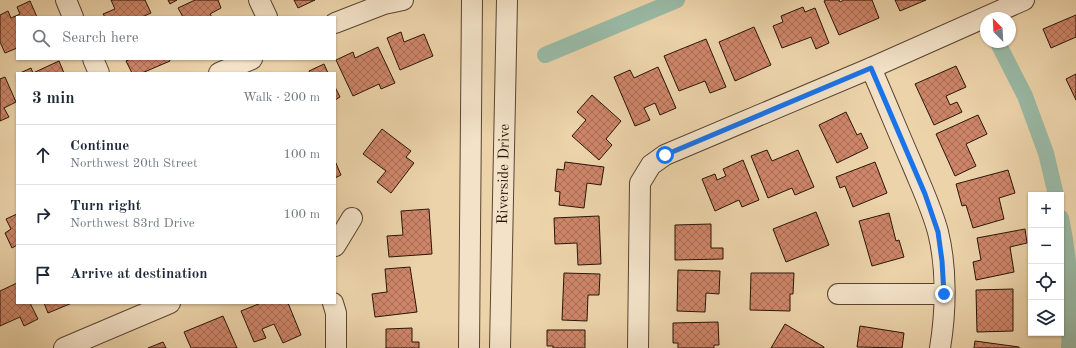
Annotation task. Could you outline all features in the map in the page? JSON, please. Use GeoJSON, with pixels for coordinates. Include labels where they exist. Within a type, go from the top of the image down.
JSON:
{"type":"FeatureCollection","features":[{"type":"Feature","properties":{"kind":"street"},"geometry":{"type":"LineString","coordinates":[[66,0],[73,16]]}},
{"type":"Feature","properties":{"kind":"street"},"geometry":{"type":"LineString","coordinates":[[259,0],[267,16]]}},
{"type":"Feature","properties":{"kind":"street"},"geometry":{"type":"LineString","coordinates":[[336,23],[384,4],[403,0]]}},
{"type":"Feature","properties":{"kind":"street"},"geometry":{"type":"LineString","coordinates":[[469,348],[472,0]]}},
{"type":"Feature","properties":{"kind":"street","name":"Riverside Drive"},"geometry":{"type":"LineString","coordinates":[[500,348],[506,0]]}},
{"type":"Feature","properties":{"kind":"street"},"geometry":{"type":"LineString","coordinates":[[638,348],[640,183],[650,165],[665,155],[871,68],[1024,0]]}},
{"type":"Feature","properties":{"kind":"street"},"geometry":{"type":"LineString","coordinates":[[93,60],[99,72]]}},
{"type":"Feature","properties":{"kind":"street"},"geometry":{"type":"LineString","coordinates":[[222,72],[250,60]]}},
{"type":"Feature","properties":{"kind":"street"},"geometry":{"type":"LineString","coordinates":[[871,68],[925,194],[938,232],[944,294],[940,348]]}},
{"type":"Feature","properties":{"kind":"street"},"geometry":{"type":"LineString","coordinates":[[336,244],[352,218]]}},
{"type":"Feature","properties":{"kind":"street"},"geometry":{"type":"LineString","coordinates":[[838,294],[944,294]]}},
{"type":"Feature","properties":{"kind":"street"},"geometry":{"type":"LineString","coordinates":[[64,348],[168,304]]}},
{"type":"Feature","properties":{"kind":"street"},"geometry":{"type":"LineString","coordinates":[[334,304],[336,313],[336,348]]}},
{"type":"Feature","properties":{"kind":"building"},"geometry":{"type":"Polygon","coordinates":[[[111,0],[145,0],[151,13],[144,16],[104,16],[103,14],[115,9],[111,0]]]}},
{"type":"Feature","properties":{"kind":"building"},"geometry":{"type":"Polygon","coordinates":[[[168,0],[177,0],[170,4],[168,0]]]}},
{"type":"Feature","properties":{"kind":"building"},"geometry":{"type":"Polygon","coordinates":[[[195,0],[218,0],[221,8],[210,14],[211,16],[182,16],[178,8],[195,0]]]}},
{"type":"Feature","properties":{"kind":"building"},"geometry":{"type":"Polygon","coordinates":[[[294,0],[315,0],[298,8],[294,0]]]}},
{"type":"Feature","properties":{"kind":"building"},"geometry":{"type":"Polygon","coordinates":[[[839,0],[840,2],[844,0],[872,0],[879,18],[839,35],[824,1],[839,0]]]}},
{"type":"Feature","properties":{"kind":"building"},"geometry":{"type":"Polygon","coordinates":[[[895,0],[926,0],[900,11],[895,0]]]}},
{"type":"Feature","properties":{"kind":"building"},"geometry":{"type":"Polygon","coordinates":[[[30,1],[37,16],[16,16],[16,48],[5,53],[0,42],[0,15],[8,11],[11,18],[20,14],[17,7],[30,1]]]}},
{"type":"Feature","properties":{"kind":"building"},"geometry":{"type":"Polygon","coordinates":[[[803,7],[805,12],[815,8],[829,43],[816,49],[811,37],[782,48],[773,26],[783,22],[781,16],[803,7]]]}},
{"type":"Feature","properties":{"kind":"building"},"geometry":{"type":"Polygon","coordinates":[[[1076,15],[1076,37],[1051,48],[1043,29],[1076,15]]]}},
{"type":"Feature","properties":{"kind":"building"},"geometry":{"type":"Polygon","coordinates":[[[754,27],[771,65],[735,81],[719,42],[754,27]]]}},
{"type":"Feature","properties":{"kind":"building"},"geometry":{"type":"Polygon","coordinates":[[[401,32],[404,42],[424,34],[433,56],[400,70],[387,38],[401,32]]]}},
{"type":"Feature","properties":{"kind":"building"},"geometry":{"type":"Polygon","coordinates":[[[706,39],[726,87],[710,93],[705,81],[679,91],[664,56],[706,39]]]}},
{"type":"Feature","properties":{"kind":"building"},"geometry":{"type":"Polygon","coordinates":[[[378,47],[395,83],[381,89],[379,84],[353,96],[336,60],[353,52],[355,58],[378,47]]]}},
{"type":"Feature","properties":{"kind":"building"},"geometry":{"type":"Polygon","coordinates":[[[59,61],[64,72],[35,72],[59,61]]]}},
{"type":"Feature","properties":{"kind":"building"},"geometry":{"type":"Polygon","coordinates":[[[126,61],[170,61],[144,72],[132,72],[126,61]]]}},
{"type":"Feature","properties":{"kind":"building"},"geometry":{"type":"Polygon","coordinates":[[[324,64],[328,72],[310,72],[324,64]]]}},
{"type":"Feature","properties":{"kind":"building"},"geometry":{"type":"Polygon","coordinates":[[[956,66],[966,87],[946,96],[950,105],[957,102],[962,112],[934,125],[915,84],[956,66]]]}},
{"type":"Feature","properties":{"kind":"building"},"geometry":{"type":"Polygon","coordinates":[[[658,67],[676,108],[660,115],[655,103],[644,108],[650,120],[635,126],[614,77],[630,70],[634,78],[658,67]]]}},
{"type":"Feature","properties":{"kind":"building"},"geometry":{"type":"Polygon","coordinates":[[[31,68],[33,72],[22,72],[31,68]]]}},
{"type":"Feature","properties":{"kind":"building"},"geometry":{"type":"Polygon","coordinates":[[[1076,74],[1076,100],[1066,79],[1076,74]]]}},
{"type":"Feature","properties":{"kind":"building"},"geometry":{"type":"Polygon","coordinates":[[[5,77],[16,102],[4,108],[9,117],[0,121],[0,79],[5,77]]]}},
{"type":"Feature","properties":{"kind":"building"},"geometry":{"type":"Polygon","coordinates":[[[336,89],[340,97],[336,99],[336,89]]]}},
{"type":"Feature","properties":{"kind":"building"},"geometry":{"type":"Polygon","coordinates":[[[592,95],[621,121],[606,139],[612,145],[599,160],[572,136],[586,120],[577,112],[592,95]]]}},
{"type":"Feature","properties":{"kind":"building"},"geometry":{"type":"Polygon","coordinates":[[[846,112],[857,135],[861,133],[868,148],[837,163],[819,125],[846,112]]]}},
{"type":"Feature","properties":{"kind":"building"},"geometry":{"type":"Polygon","coordinates":[[[978,115],[987,134],[966,144],[976,166],[955,176],[936,134],[978,115]]]}},
{"type":"Feature","properties":{"kind":"building"},"geometry":{"type":"Polygon","coordinates":[[[382,129],[411,151],[406,157],[414,163],[391,193],[377,182],[386,171],[363,154],[382,129]]]}},
{"type":"Feature","properties":{"kind":"building"},"geometry":{"type":"Polygon","coordinates":[[[767,150],[772,161],[798,150],[814,187],[795,195],[792,188],[768,198],[751,156],[767,150]]]}},
{"type":"Feature","properties":{"kind":"building"},"geometry":{"type":"Polygon","coordinates":[[[743,160],[759,200],[742,207],[739,200],[715,211],[702,179],[715,174],[717,180],[726,176],[723,169],[743,160]]]}},
{"type":"Feature","properties":{"kind":"building"},"geometry":{"type":"Polygon","coordinates":[[[565,162],[604,167],[601,185],[587,183],[584,208],[559,205],[560,192],[555,191],[557,169],[564,170],[565,162]]]}},
{"type":"Feature","properties":{"kind":"building"},"geometry":{"type":"Polygon","coordinates":[[[875,162],[887,193],[853,207],[845,186],[840,188],[836,177],[875,162]]]}},
{"type":"Feature","properties":{"kind":"building"},"geometry":{"type":"Polygon","coordinates":[[[336,163],[341,175],[336,178],[336,163]]]}},
{"type":"Feature","properties":{"kind":"building"},"geometry":{"type":"Polygon","coordinates":[[[1008,170],[1015,193],[999,198],[1004,219],[973,228],[966,205],[962,206],[956,184],[1008,170]]]}},
{"type":"Feature","properties":{"kind":"building"},"geometry":{"type":"Polygon","coordinates":[[[429,209],[432,254],[389,257],[387,236],[403,235],[401,211],[429,209]]]}},
{"type":"Feature","properties":{"kind":"building"},"geometry":{"type":"Polygon","coordinates":[[[816,212],[829,245],[786,262],[773,229],[816,212]]]}},
{"type":"Feature","properties":{"kind":"building"},"geometry":{"type":"Polygon","coordinates":[[[889,213],[896,241],[899,240],[904,257],[872,266],[859,221],[889,213]]]}},
{"type":"Feature","properties":{"kind":"building"},"geometry":{"type":"Polygon","coordinates":[[[16,214],[16,246],[12,248],[5,233],[11,229],[6,219],[16,214]]]}},
{"type":"Feature","properties":{"kind":"building"},"geometry":{"type":"Polygon","coordinates":[[[599,216],[601,264],[578,265],[577,243],[555,244],[554,218],[599,216]]]}},
{"type":"Feature","properties":{"kind":"building"},"geometry":{"type":"Polygon","coordinates":[[[711,224],[711,248],[723,248],[723,259],[675,260],[675,225],[711,224]]]}},
{"type":"Feature","properties":{"kind":"building"},"geometry":{"type":"Polygon","coordinates":[[[1025,229],[1027,243],[1010,247],[1014,272],[976,280],[973,262],[981,260],[977,238],[1025,229]]]}},
{"type":"Feature","properties":{"kind":"building"},"geometry":{"type":"Polygon","coordinates":[[[410,267],[417,312],[375,317],[372,294],[387,292],[385,269],[410,267]]]}},
{"type":"Feature","properties":{"kind":"building"},"geometry":{"type":"Polygon","coordinates":[[[678,270],[720,271],[719,294],[706,293],[705,312],[677,311],[678,270]]]}},
{"type":"Feature","properties":{"kind":"building"},"geometry":{"type":"Polygon","coordinates":[[[564,273],[600,274],[599,295],[588,295],[587,321],[562,320],[564,273]]]}},
{"type":"Feature","properties":{"kind":"building"},"geometry":{"type":"Polygon","coordinates":[[[751,273],[794,273],[793,294],[790,294],[790,311],[750,310],[751,273]]]}},
{"type":"Feature","properties":{"kind":"building"},"geometry":{"type":"Polygon","coordinates":[[[16,283],[16,304],[30,304],[38,319],[24,326],[20,317],[0,326],[0,291],[16,283]]]}},
{"type":"Feature","properties":{"kind":"building"},"geometry":{"type":"Polygon","coordinates":[[[1013,289],[1013,331],[977,332],[976,290],[1013,289]]]}},
{"type":"Feature","properties":{"kind":"building"},"geometry":{"type":"Polygon","coordinates":[[[44,304],[70,304],[48,313],[44,304]]]}},
{"type":"Feature","properties":{"kind":"building"},"geometry":{"type":"Polygon","coordinates":[[[258,304],[288,304],[301,335],[283,343],[274,324],[262,329],[266,338],[254,342],[241,311],[258,304]]]}},
{"type":"Feature","properties":{"kind":"building"},"geometry":{"type":"Polygon","coordinates":[[[223,316],[237,348],[191,348],[184,332],[223,316]]]}},
{"type":"Feature","properties":{"kind":"building"},"geometry":{"type":"Polygon","coordinates":[[[718,322],[719,345],[714,345],[714,348],[678,348],[678,343],[673,343],[673,323],[718,322]]]}},
{"type":"Feature","properties":{"kind":"building"},"geometry":{"type":"Polygon","coordinates":[[[785,324],[824,347],[824,348],[771,348],[785,324]]]}},
{"type":"Feature","properties":{"kind":"building"},"geometry":{"type":"Polygon","coordinates":[[[860,326],[904,333],[902,348],[857,347],[860,326]]]}},
{"type":"Feature","properties":{"kind":"building"},"geometry":{"type":"Polygon","coordinates":[[[412,328],[412,342],[419,342],[419,348],[386,348],[386,329],[412,328]]]}},
{"type":"Feature","properties":{"kind":"building"},"geometry":{"type":"Polygon","coordinates":[[[547,330],[585,330],[585,348],[553,348],[553,346],[547,346],[547,330]]]}},
{"type":"Feature","properties":{"kind":"building"},"geometry":{"type":"Polygon","coordinates":[[[975,341],[1019,347],[1019,348],[974,348],[975,341]]]}},
{"type":"Feature","properties":{"kind":"building"},"geometry":{"type":"Polygon","coordinates":[[[163,342],[166,348],[148,348],[163,342]]]}},
{"type":"Feature","properties":{"kind":"waterway"},"geometry":{"type":"LineString","coordinates":[[545,55],[677,0]]}},
{"type":"Feature","properties":{"kind":"waterway"},"geometry":{"type":"LineString","coordinates":[[1001,48],[1025,96],[1046,153],[1055,192]]}},
{"type":"Feature","properties":{"kind":"waterway"},"geometry":{"type":"LineString","coordinates":[[1063,228],[1070,283],[1069,348]]}},
{"type":"Feature","properties":{"kind":"route"},"geometry":{"type":"LineString","coordinates":[[665,155],[871,68],[925,194],[938,232],[944,294]]}}]}
